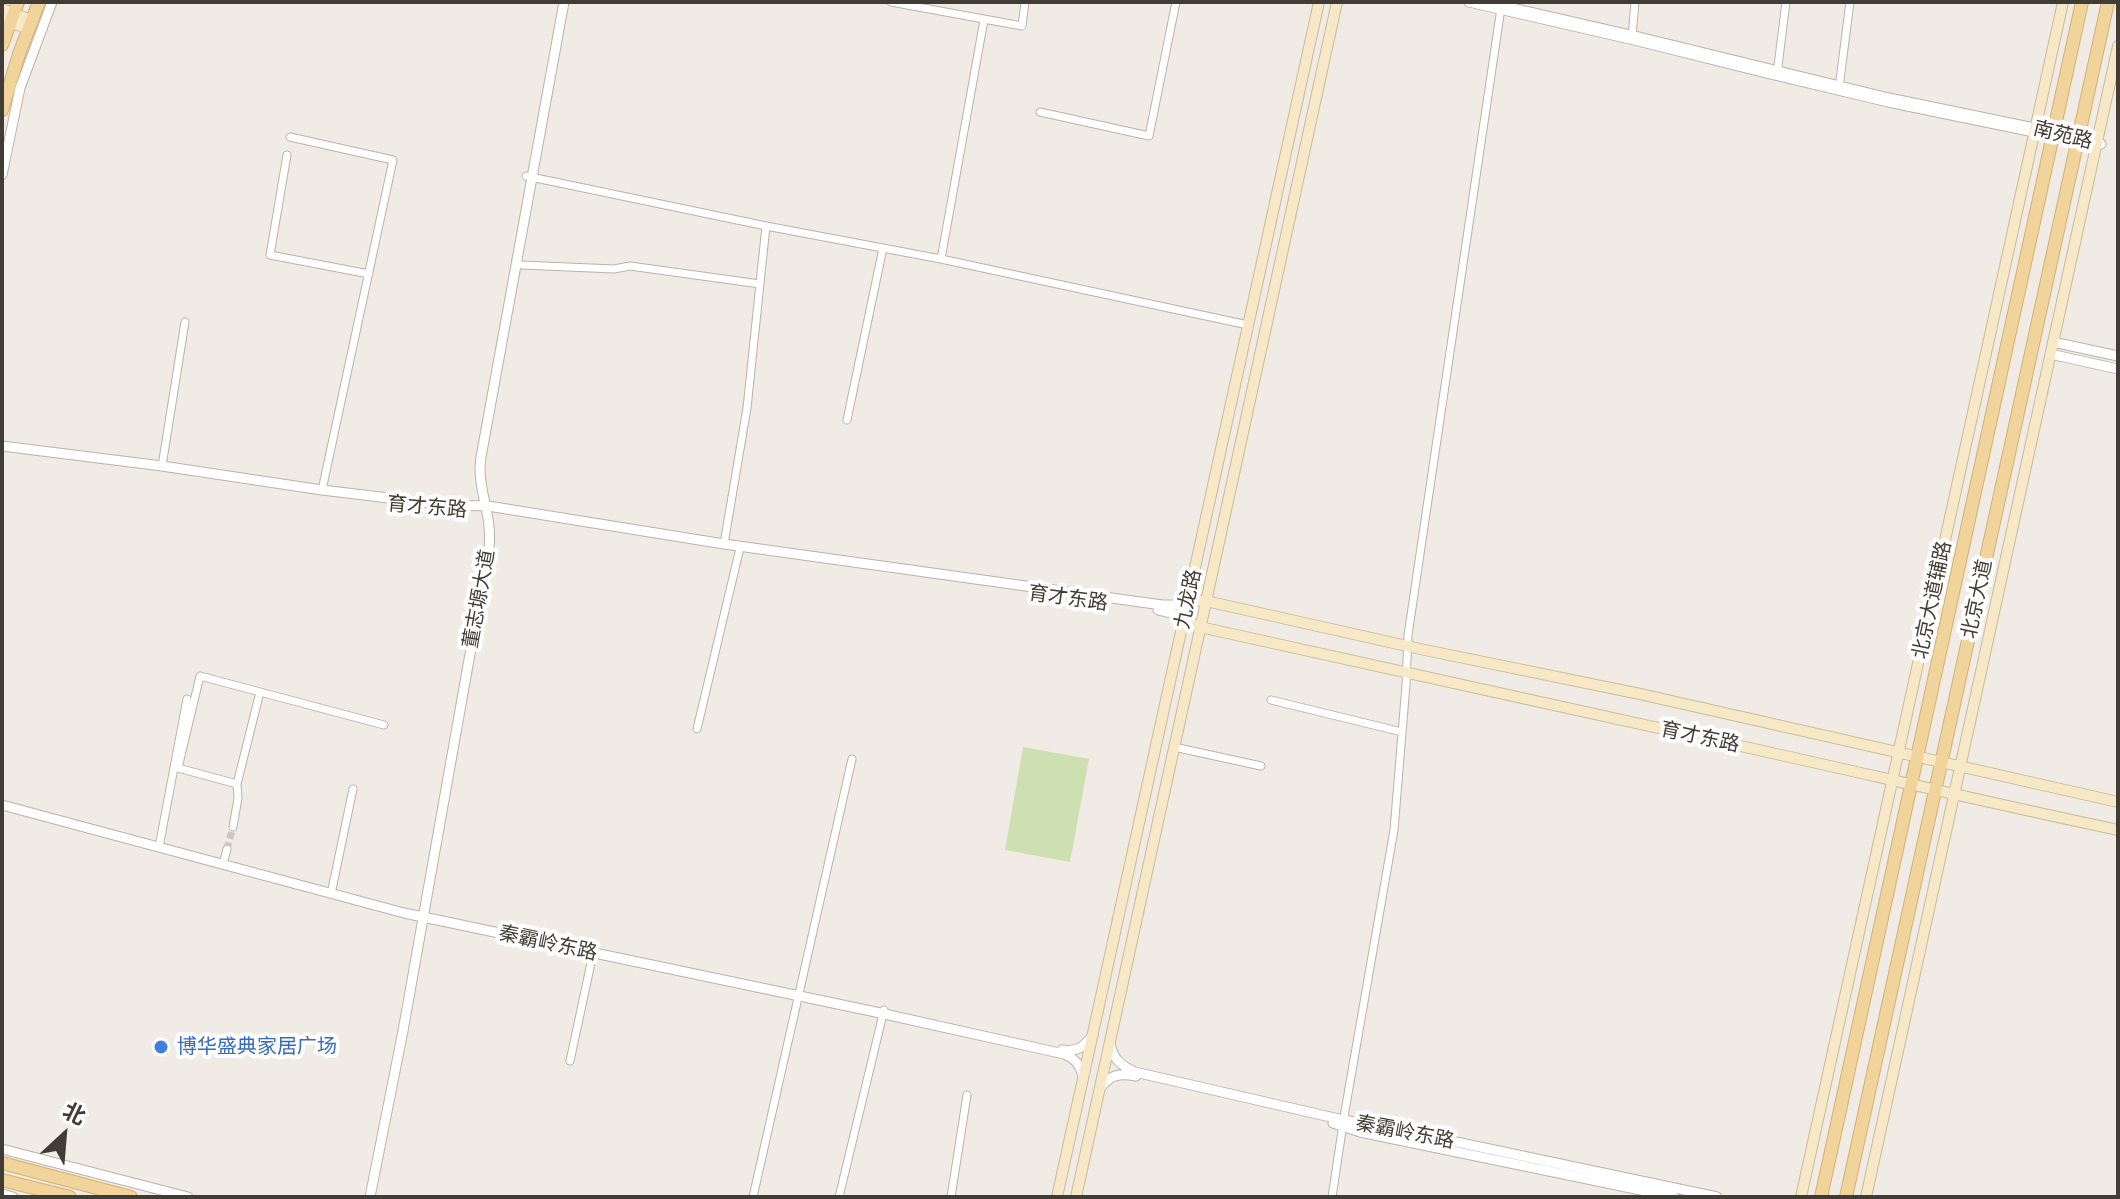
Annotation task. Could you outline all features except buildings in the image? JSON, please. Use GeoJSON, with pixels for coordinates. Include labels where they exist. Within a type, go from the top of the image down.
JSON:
{"type":"FeatureCollection","features":[{"type":"Feature","properties":{"kind":"main road"},"geometry":{"type":"LineString","coordinates":[[2,110],[39,2]]}},
{"type":"Feature","properties":{"kind":"main road","name":"九龙路"},"geometry":{"type":"LineString","coordinates":[[1057,1197],[1319,2]]}},
{"type":"Feature","properties":{"kind":"main road","name":"九龙路"},"geometry":{"type":"LineString","coordinates":[[1076,1197],[1337,2]]}},
{"type":"Feature","properties":{"kind":"main road","name":"北京大道辅路"},"geometry":{"type":"LineString","coordinates":[[1801,1197],[2063,2]]}},
{"type":"Feature","properties":{"kind":"main road","name":"北京大道"},"geometry":{"type":"LineString","coordinates":[[1821,1197],[2082,2]]}},
{"type":"Feature","properties":{"kind":"main road","name":"北京大道"},"geometry":{"type":"LineString","coordinates":[[1846,1197],[2108,2]]}},
{"type":"Feature","properties":{"kind":"main road"},"geometry":{"type":"LineString","coordinates":[[2,45],[7,12],[30,25]]}},
{"type":"Feature","properties":{"kind":"main road"},"geometry":{"type":"LineString","coordinates":[[1866,1197],[2118,46]]}},
{"type":"Feature","properties":{"kind":"main road","name":"育才东路"},"geometry":{"type":"LineString","coordinates":[[1188,600],[1206,601],[1640,694],[2118,802]]}},
{"type":"Feature","properties":{"kind":"main road","name":"育才东路"},"geometry":{"type":"LineString","coordinates":[[1184,620],[1200,627],[1407,674],[2118,830]]}},
{"type":"Feature","properties":{"kind":"main road"},"geometry":{"type":"LineString","coordinates":[[2,1163],[131,1197]]}},
{"type":"Feature","properties":{"kind":"main road"},"geometry":{"type":"LineString","coordinates":[[2,1180],[70,1197]]}},
{"type":"Feature","properties":{"kind":"street"},"geometry":{"type":"LineString","coordinates":[[5,2],[7,12]]}},
{"type":"Feature","properties":{"kind":"street"},"geometry":{"type":"LineString","coordinates":[[2,175],[20,88],[52,2]]}},
{"type":"Feature","properties":{"kind":"street","name":"董志塬大道"},"geometry":{"type":"LineString","coordinates":[[367,1197],[403,1031],[420,914],[489,547],[490,529],[479,481],[481,457],[561,2]]}},
{"type":"Feature","properties":{"kind":"street"},"geometry":{"type":"LineString","coordinates":[[891,2],[1022,26],[1025,2]]}},
{"type":"Feature","properties":{"kind":"street"},"geometry":{"type":"LineString","coordinates":[[1040,112],[1149,136],[1176,2]]}},
{"type":"Feature","properties":{"kind":"street","name":"南苑路"},"geometry":{"type":"LineString","coordinates":[[1469,2],[1501,6]]}},
{"type":"Feature","properties":{"kind":"street","name":"南苑路"},"geometry":{"type":"LineString","coordinates":[[1486,2],[1777,74],[2097,143]]}},
{"type":"Feature","properties":{"kind":"street"},"geometry":{"type":"LineString","coordinates":[[1632,37],[1635,2]]}},
{"type":"Feature","properties":{"kind":"street"},"geometry":{"type":"LineString","coordinates":[[1777,74],[1786,2]]}},
{"type":"Feature","properties":{"kind":"street"},"geometry":{"type":"LineString","coordinates":[[1839,88],[1850,2]]}},
{"type":"Feature","properties":{"kind":"street"},"geometry":{"type":"LineString","coordinates":[[1332,1197],[1394,830],[1410,619],[1501,6]]}},
{"type":"Feature","properties":{"kind":"street"},"geometry":{"type":"LineString","coordinates":[[941,259],[984,20]]}},
{"type":"Feature","properties":{"kind":"street"},"geometry":{"type":"LineString","coordinates":[[290,137],[393,160],[322,490]]}},
{"type":"Feature","properties":{"kind":"street"},"geometry":{"type":"LineString","coordinates":[[287,155],[270,255],[369,274]]}},
{"type":"Feature","properties":{"kind":"street"},"geometry":{"type":"LineString","coordinates":[[528,176],[941,259],[1248,325]]}},
{"type":"Feature","properties":{"kind":"street"},"geometry":{"type":"LineString","coordinates":[[724,544],[747,408],[766,226]]}},
{"type":"Feature","properties":{"kind":"street"},"geometry":{"type":"LineString","coordinates":[[847,420],[883,248]]}},
{"type":"Feature","properties":{"kind":"street"},"geometry":{"type":"LineString","coordinates":[[522,265],[614,269],[630,266],[760,284]]}},
{"type":"Feature","properties":{"kind":"street"},"geometry":{"type":"LineString","coordinates":[[162,466],[185,322]]}},
{"type":"Feature","properties":{"kind":"street"},"geometry":{"type":"LineString","coordinates":[[2052,348],[2118,356]]}},
{"type":"Feature","properties":{"kind":"street"},"geometry":{"type":"LineString","coordinates":[[2052,348],[2118,369]]}},
{"type":"Feature","properties":{"kind":"street","name":"育才东路"},"geometry":{"type":"LineString","coordinates":[[2,449],[322,496],[447,510],[484,509],[739,552],[1162,610],[1184,620]]}},
{"type":"Feature","properties":{"kind":"street","name":"育才东路"},"geometry":{"type":"LineString","coordinates":[[2,449],[162,466],[322,490],[484,509],[1162,605],[1176,605],[1188,600]]}},
{"type":"Feature","properties":{"kind":"street"},"geometry":{"type":"LineString","coordinates":[[697,729],[739,552]]}},
{"type":"Feature","properties":{"kind":"street"},"geometry":{"type":"LineString","coordinates":[[237,784],[178,768],[200,676],[384,725]]}},
{"type":"Feature","properties":{"kind":"street"},"geometry":{"type":"LineString","coordinates":[[233,827],[237,784],[260,692]]}},
{"type":"Feature","properties":{"kind":"street"},"geometry":{"type":"LineString","coordinates":[[159,845],[187,699]]}},
{"type":"Feature","properties":{"kind":"street"},"geometry":{"type":"LineString","coordinates":[[1271,700],[1402,732]]}},
{"type":"Feature","properties":{"kind":"street"},"geometry":{"type":"LineString","coordinates":[[1174,747],[1261,766]]}},
{"type":"Feature","properties":{"kind":"street"},"geometry":{"type":"LineString","coordinates":[[753,1197],[852,759]]}},
{"type":"Feature","properties":{"kind":"street"},"geometry":{"type":"LineString","coordinates":[[332,892],[353,789]]}},
{"type":"Feature","properties":{"kind":"street","name":"秦霸岭东路"},"geometry":{"type":"LineString","coordinates":[[2,803],[420,914],[1065,1051],[1081,1048],[1093,1035]]}},
{"type":"Feature","properties":{"kind":"street"},"geometry":{"type":"LineString","coordinates":[[224,862],[227,849]]}},
{"type":"Feature","properties":{"kind":"street"},"geometry":{"type":"LineString","coordinates":[[570,1061],[594,951]]}},
{"type":"Feature","properties":{"kind":"street"},"geometry":{"type":"LineString","coordinates":[[839,1197],[884,1012]]}},
{"type":"Feature","properties":{"kind":"street","name":"秦霸岭东路"},"geometry":{"type":"LineString","coordinates":[[884,1012],[1064,1054],[1077,1062],[1083,1082]]}},
{"type":"Feature","properties":{"kind":"street","name":"秦霸岭东路"},"geometry":{"type":"LineString","coordinates":[[1110,1041],[1118,1062],[1135,1072],[1343,1123],[1360,1132],[1674,1197]]}},
{"type":"Feature","properties":{"kind":"street","name":"秦霸岭东路"},"geometry":{"type":"LineString","coordinates":[[1099,1089],[1110,1077],[1124,1074],[1343,1123],[1461,1143],[1717,1197]]}},
{"type":"Feature","properties":{"kind":"street"},"geometry":{"type":"LineString","coordinates":[[951,1197],[967,1095]]}},
{"type":"Feature","properties":{"kind":"street"},"geometry":{"type":"LineString","coordinates":[[2,1149],[188,1197]]}},
{"type":"Feature","properties":{"kind":"street"},"geometry":{"type":"LineString","coordinates":[[2,1194],[13,1197]]}},
{"type":"Feature","properties":{"kind":"green space"},"geometry":{"type":"Polygon","coordinates":[[[1023,747],[1089,759],[1070,862],[1005,850],[1023,747]]]}},
{"type":"Feature","properties":{"kind":"tunnel"},"geometry":{"type":"LineString","coordinates":[[227,849],[233,827]]}},
{"type":"Feature","properties":{"kind":"place","name":"博华盛典家居广场"},"geometry":{"type":"Point","coordinates":[161,1047]}}]}
